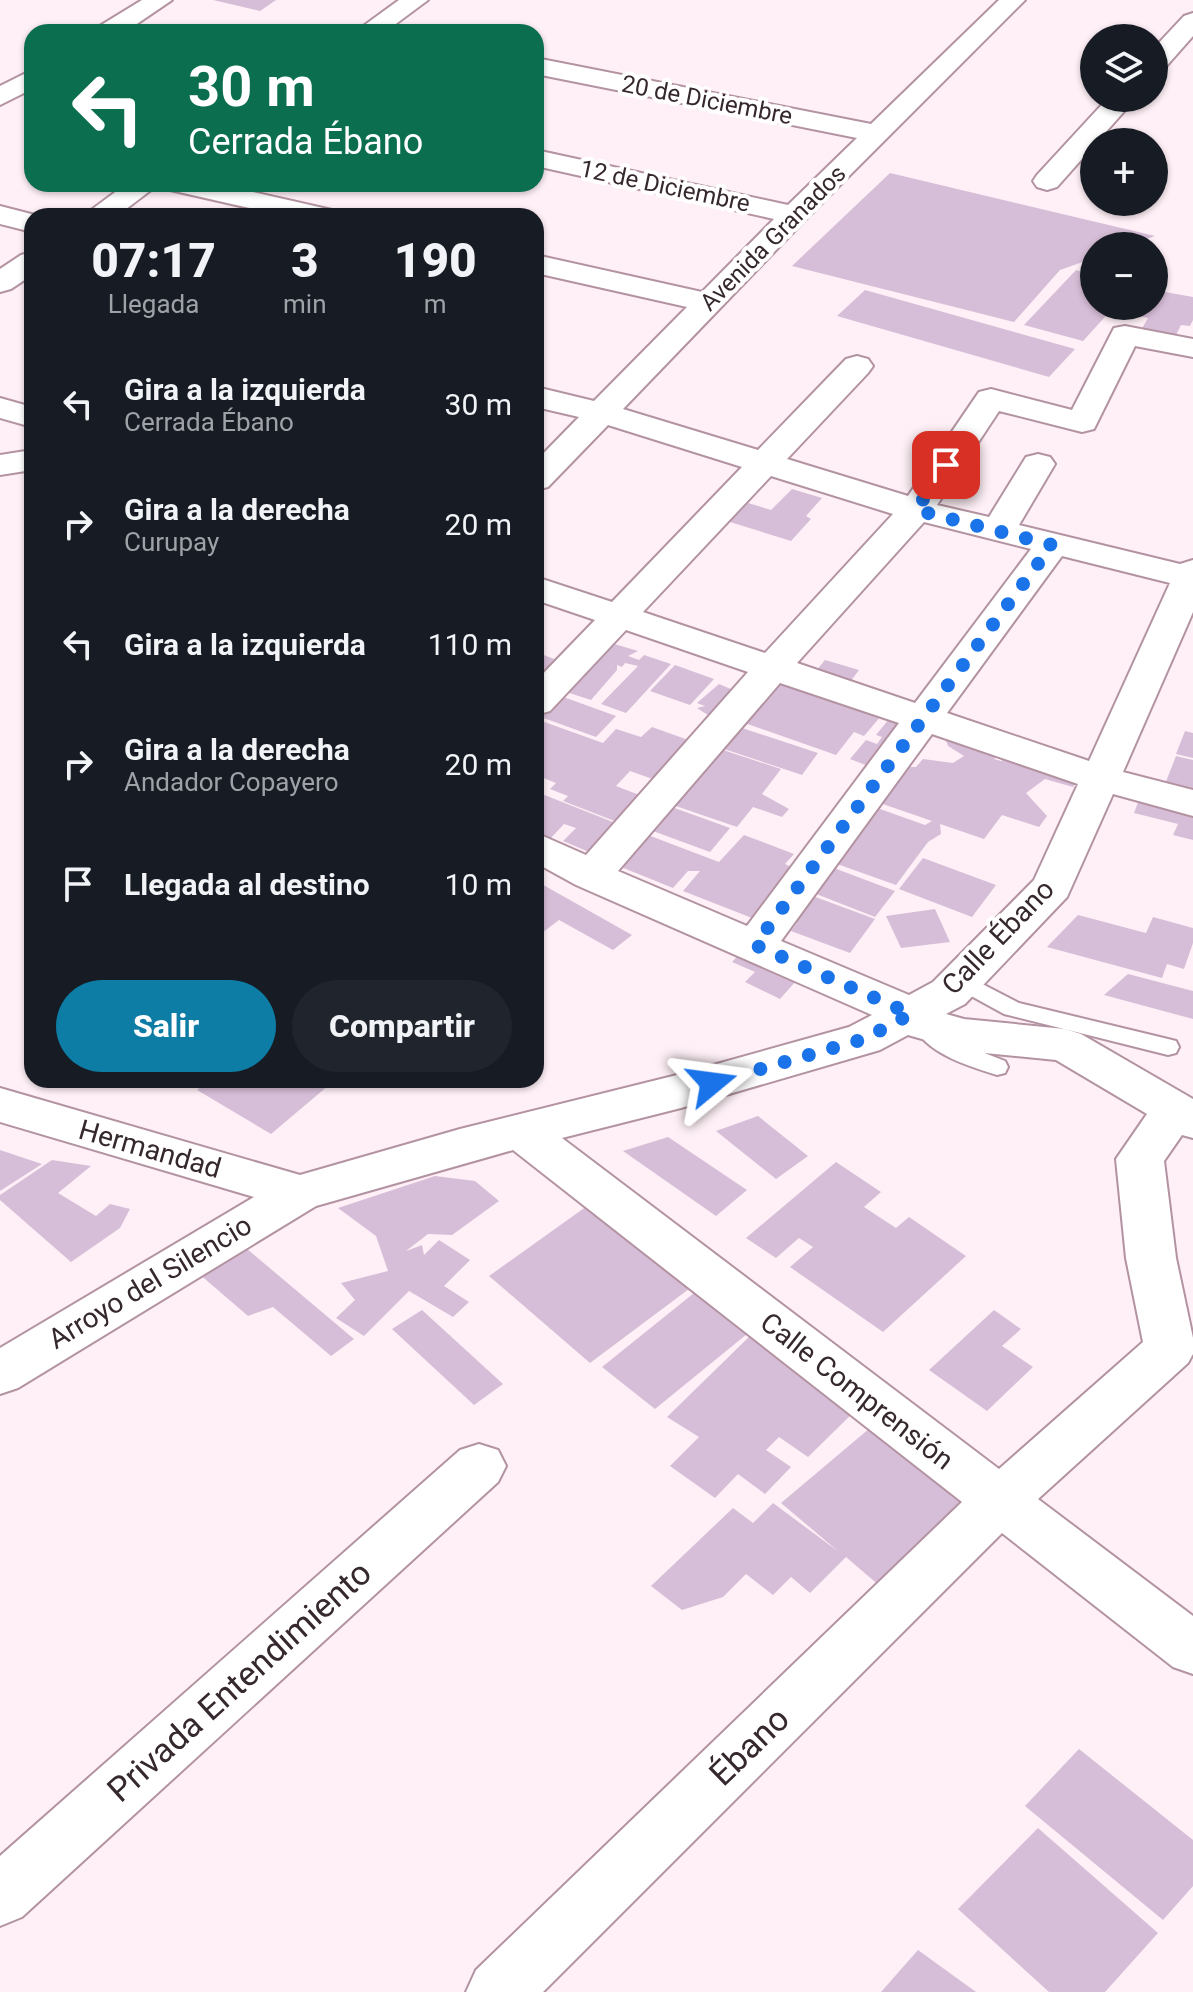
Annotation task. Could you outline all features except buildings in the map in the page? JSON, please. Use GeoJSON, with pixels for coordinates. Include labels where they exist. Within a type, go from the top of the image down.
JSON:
{"type":"FeatureCollection","features":[{"type":"Feature","properties":{"kind":"street"},"geometry":{"type":"LineString","coordinates":[[120,24],[160,0]]}},
{"type":"Feature","properties":{"kind":"street"},"geometry":{"type":"LineString","coordinates":[[380,24],[416,0]]}},
{"type":"Feature","properties":{"kind":"street","name":"Avenida Granados"},"geometry":{"type":"LineString","coordinates":[[544,472],[794,215],[1013,0]]}},
{"type":"Feature","properties":{"kind":"street"},"geometry":{"type":"LineString","coordinates":[[1168,49],[1193,21]]}},
{"type":"Feature","properties":{"kind":"street","name":"20 de Diciembre"},"geometry":{"type":"LineString","coordinates":[[544,68],[878,134]]}},
{"type":"Feature","properties":{"kind":"street"},"geometry":{"type":"LineString","coordinates":[[0,97],[24,83]]}},
{"type":"Feature","properties":{"kind":"street"},"geometry":{"type":"LineString","coordinates":[[1047,181],[1110,112]]}},
{"type":"Feature","properties":{"kind":"street","name":"12 de Diciembre"},"geometry":{"type":"LineString","coordinates":[[544,160],[794,215]]}},
{"type":"Feature","properties":{"kind":"street"},"geometry":{"type":"LineString","coordinates":[[110,208],[133,192]]}},
{"type":"Feature","properties":{"kind":"street"},"geometry":{"type":"LineString","coordinates":[[216,192],[286,208]]}},
{"type":"Feature","properties":{"kind":"street"},"geometry":{"type":"LineString","coordinates":[[0,215],[24,221]]}},
{"type":"Feature","properties":{"kind":"street"},"geometry":{"type":"LineString","coordinates":[[544,266],[708,303]]}},
{"type":"Feature","properties":{"kind":"street"},"geometry":{"type":"LineString","coordinates":[[0,283],[24,268]]}},
{"type":"Feature","properties":{"kind":"street"},"geometry":{"type":"LineString","coordinates":[[591,875],[916,510],[991,399],[1082,422],[1125,335],[1193,348]]}},
{"type":"Feature","properties":{"kind":"street"},"geometry":{"type":"LineString","coordinates":[[544,694],[761,463],[857,366]]}},
{"type":"Feature","properties":{"kind":"street"},"geometry":{"type":"LineString","coordinates":[[544,399],[602,413],[916,510],[1052,545],[1192,575]]}},
{"type":"Feature","properties":{"kind":"street"},"geometry":{"type":"LineString","coordinates":[[0,408],[24,415]]}},
{"type":"Feature","properties":{"kind":"street"},"geometry":{"type":"LineString","coordinates":[[998,531],[1038,464]]}},
{"type":"Feature","properties":{"kind":"street"},"geometry":{"type":"LineString","coordinates":[[755,945],[922,716],[1052,545]]}},
{"type":"Feature","properties":{"kind":"street","name":"Calle Ébano"},"geometry":{"type":"LineString","coordinates":[[300,1193],[864,1039],[949,993],[1052,887],[1192,575]]}},
{"type":"Feature","properties":{"kind":"street"},"geometry":{"type":"LineString","coordinates":[[544,591],[1100,778],[1193,803]]}},
{"type":"Feature","properties":{"kind":"street"},"geometry":{"type":"LineString","coordinates":[[544,850],[591,875],[755,945],[925,1024],[964,1035],[1065,1045],[1137,1085],[1183,1116],[1140,1159],[1151,1258],[1181,1356]]}},
{"type":"Feature","properties":{"kind":"street","name":"Hermandad"},"geometry":{"type":"LineString","coordinates":[[0,1105],[300,1193]]}},
{"type":"Feature","properties":{"kind":"street","name":"Calle Comprensión"},"geometry":{"type":"LineString","coordinates":[[522,1132],[1193,1649]]}},
{"type":"Feature","properties":{"kind":"street","name":"Arroyo del Silencio"},"geometry":{"type":"LineString","coordinates":[[0,1373],[300,1193]]}},
{"type":"Feature","properties":{"kind":"street","name":"Ébano"},"geometry":{"type":"LineString","coordinates":[[498,1992],[999,1501],[1181,1356]]}},
{"type":"Feature","properties":{"kind":"street","name":"Privada Entendimiento"},"geometry":{"type":"LineString","coordinates":[[0,1896],[479,1466]]}},
{"type":"Feature","properties":{"kind":"lane"},"geometry":{"type":"LineString","coordinates":[[961,981],[1012,1009],[1168,1047]]}},
{"type":"Feature","properties":{"kind":"lane"},"geometry":{"type":"LineString","coordinates":[[908,1015],[956,1051],[997,1067]]}},
{"type":"Feature","properties":{"kind":"route"},"geometry":{"type":"LineString","coordinates":[[712,1083],[864,1039],[911,1014],[755,945],[922,716],[1052,545],[916,510],[946,465]]}}]}
